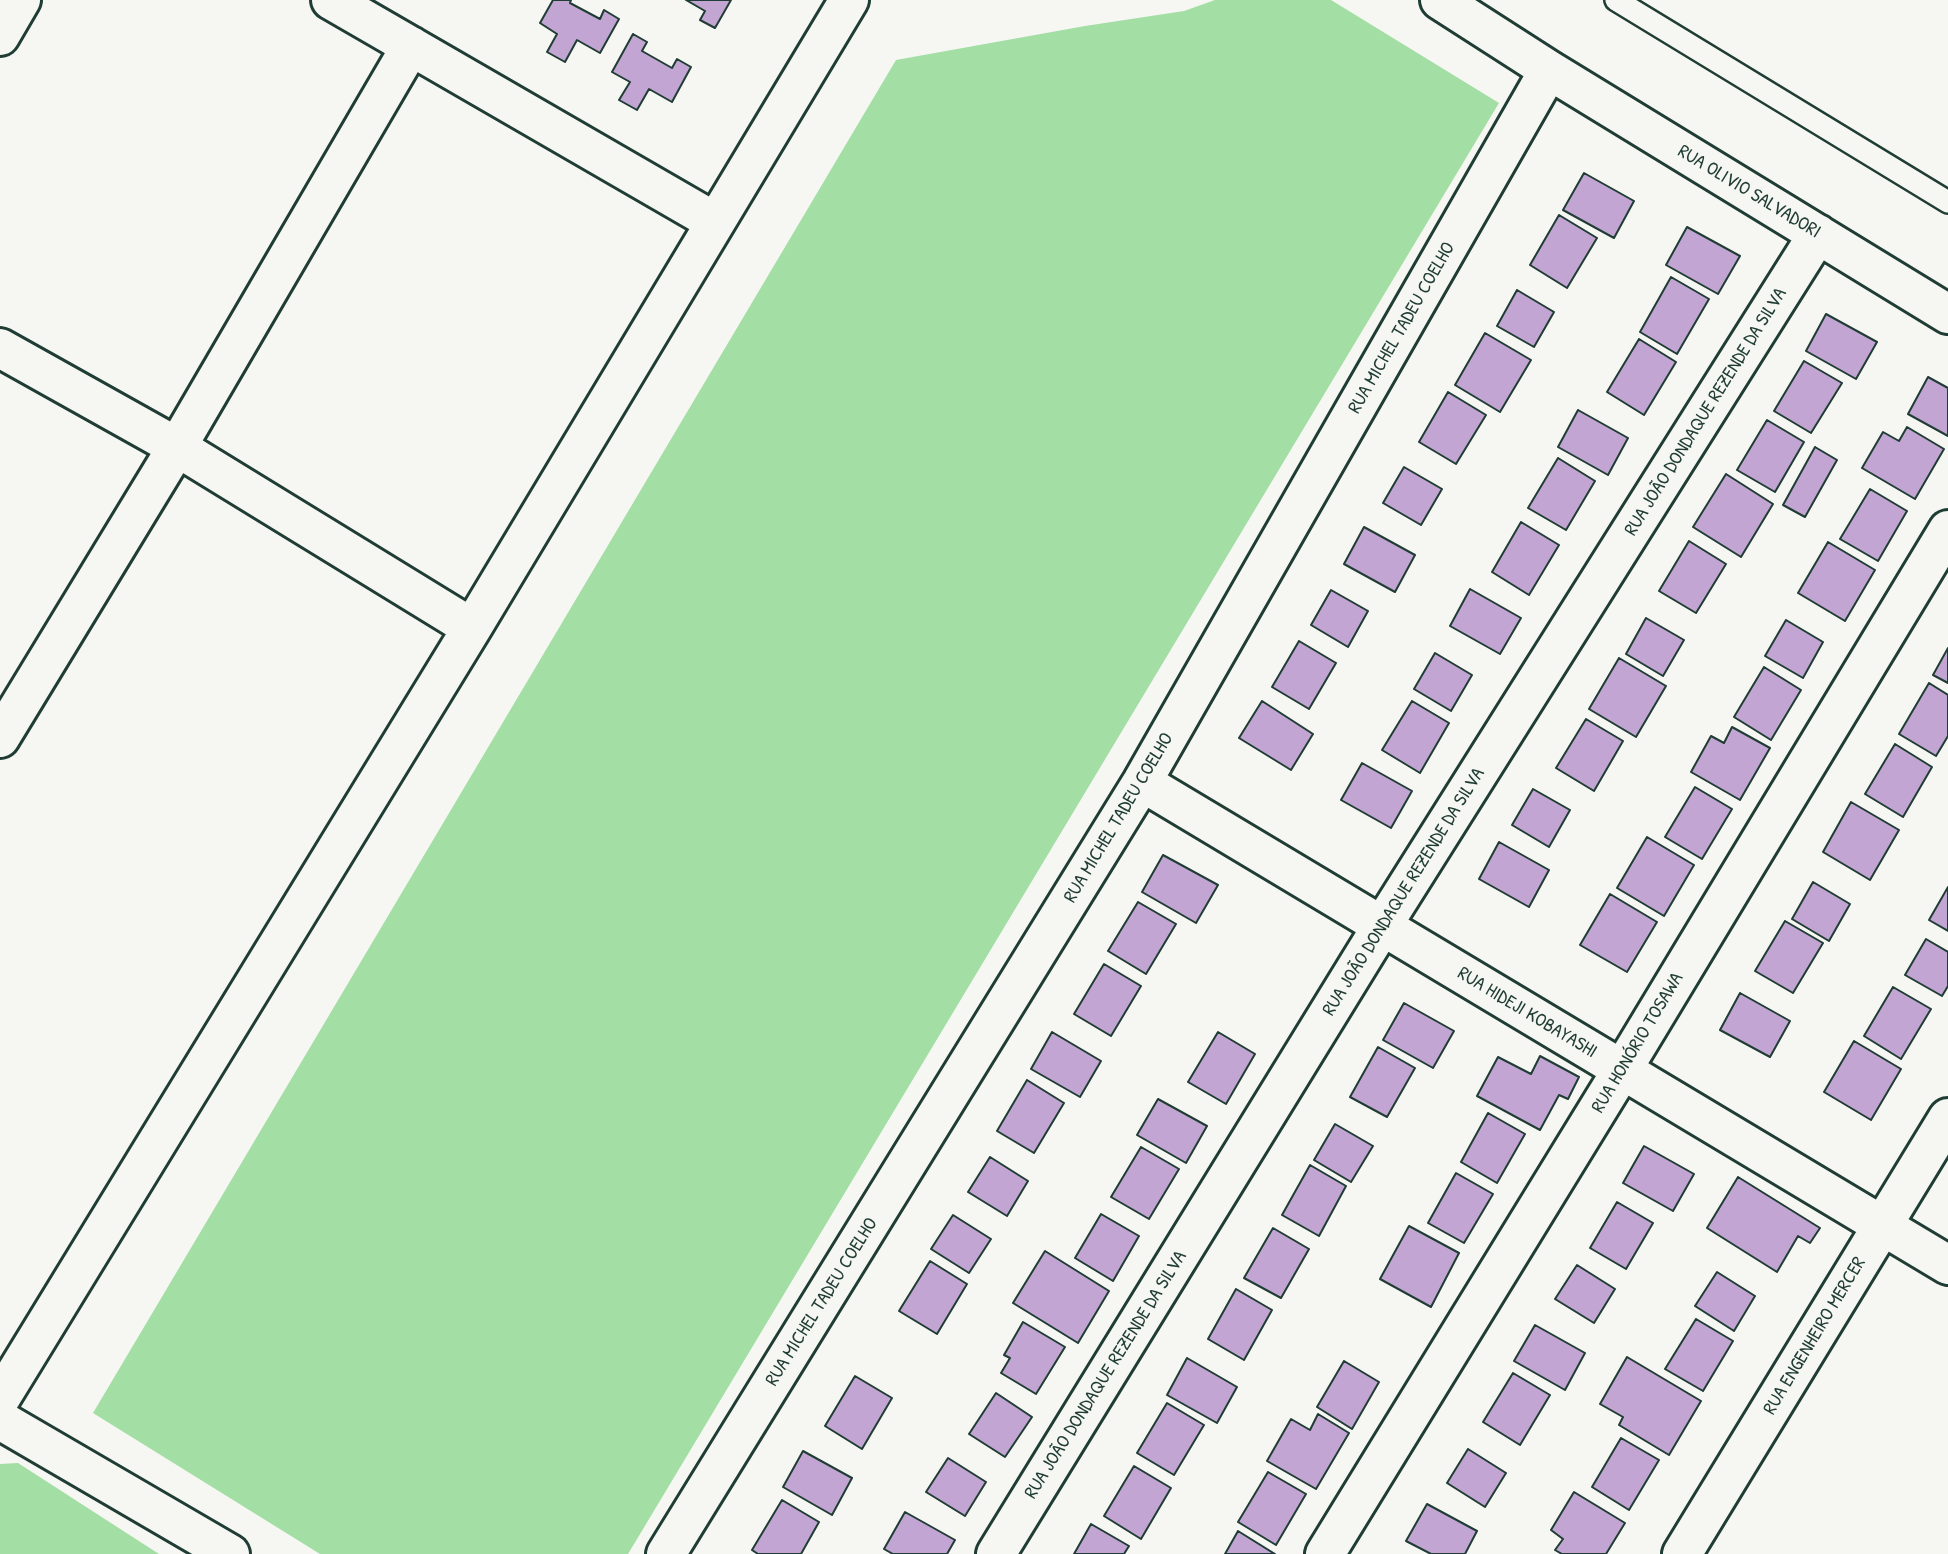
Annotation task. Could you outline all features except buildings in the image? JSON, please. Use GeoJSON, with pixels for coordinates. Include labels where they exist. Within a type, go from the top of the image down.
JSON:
{"type":"FeatureCollection","features":[{"type":"Feature","properties":{"kind":"street"},"geometry":{"type":"LineString","coordinates":[[0,36],[21,0]]}},
{"type":"Feature","properties":{"kind":"street"},"geometry":{"type":"LineString","coordinates":[[331,0],[715,222]]}},
{"type":"Feature","properties":{"kind":"street"},"geometry":{"type":"LineString","coordinates":[[0,1399],[472,628],[849,0]]}},
{"type":"Feature","properties":{"kind":"street","name":"RUA OLIVIO SALVADORI"},"geometry":{"type":"LineString","coordinates":[[1440,0],[1549,70],[1948,314]]}},
{"type":"Feature","properties":{"kind":"street"},"geometry":{"type":"LineString","coordinates":[[0,738],[177,447],[411,46]]}},
{"type":"Feature","properties":{"kind":"street","name":"RUA MICHEL TADEU COELHO"},"geometry":{"type":"LineString","coordinates":[[666,1554],[1142,782],[1549,70]]}},
{"type":"Feature","properties":{"kind":"street","name":"RUA JOÃO DONDAQUE REZENDE DA SILVA"},"geometry":{"type":"LineString","coordinates":[[996,1554],[1382,926],[1818,234]]}},
{"type":"Feature","properties":{"kind":"street"},"geometry":{"type":"LineString","coordinates":[[0,348],[177,447],[472,628]]}},
{"type":"Feature","properties":{"kind":"street","name":"RUA HONÓRIO TOSAWA"},"geometry":{"type":"LineString","coordinates":[[1325,1554],[1622,1070],[1948,530]]}},
{"type":"Feature","properties":{"kind":"street","name":"RUA HIDEJI KOBAYASHI"},"geometry":{"type":"LineString","coordinates":[[1142,782],[1948,1265]]}},
{"type":"Feature","properties":{"kind":"street","name":"RUA ENGENHEIRO MERCER"},"geometry":{"type":"LineString","coordinates":[[1682,1554],[1948,1118]]}},
{"type":"Feature","properties":{"kind":"street"},"geometry":{"type":"LineString","coordinates":[[0,1420],[230,1554]]}},
{"type":"Feature","properties":{"kind":"lane"},"geometry":{"type":"LineString","coordinates":[[1616,0],[1948,202]]}},
{"type":"Feature","properties":{"kind":"green space"},"geometry":{"type":"Polygon","coordinates":[[[1215,0],[1331,0],[1499,103],[628,1554],[320,1554],[93,1413],[896,60],[1184,11],[1215,0]]]}},
{"type":"Feature","properties":{"kind":"green space"},"geometry":{"type":"Polygon","coordinates":[[[18,1463],[159,1554],[0,1554],[0,1464],[18,1463]]]}}]}
